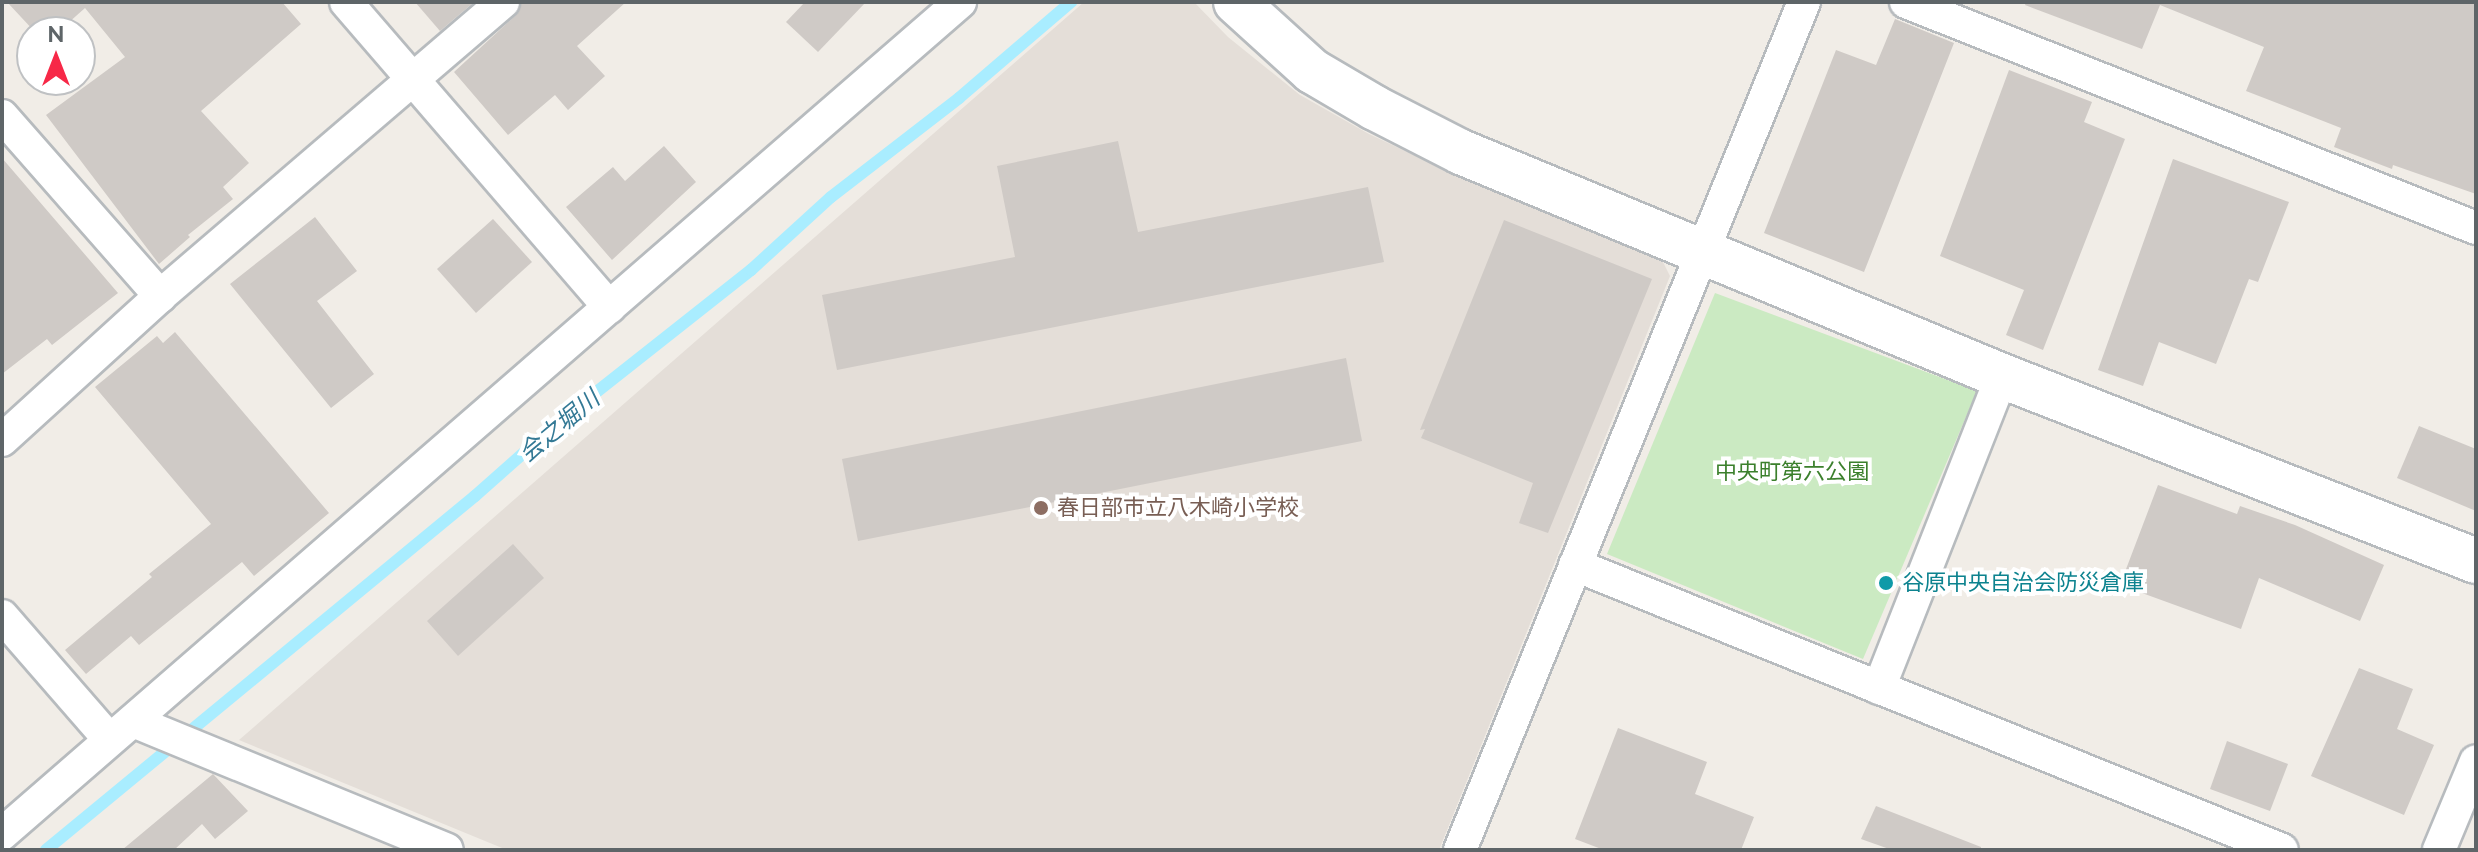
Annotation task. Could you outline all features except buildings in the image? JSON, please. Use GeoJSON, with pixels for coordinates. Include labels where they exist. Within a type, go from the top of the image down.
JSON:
{"type":"FeatureCollection","features":[{"type":"Feature","properties":{"kind":"street"},"geometry":{"type":"LineString","coordinates":[[346,2],[609,307]]}},
{"type":"Feature","properties":{"kind":"street"},"geometry":{"type":"LineString","coordinates":[[2,440],[160,296],[503,2]]}},
{"type":"Feature","properties":{"kind":"street"},"geometry":{"type":"LineString","coordinates":[[2,834],[131,729],[960,2]]}},
{"type":"Feature","properties":{"kind":"street"},"geometry":{"type":"LineString","coordinates":[[1236,2],[1312,71],[1375,108],[1461,152],[2002,376],[2476,561]]}},
{"type":"Feature","properties":{"kind":"street"},"geometry":{"type":"LineString","coordinates":[[1460,850],[1804,2]]}},
{"type":"Feature","properties":{"kind":"street"},"geometry":{"type":"LineString","coordinates":[[1906,2],[2476,228]]}},
{"type":"Feature","properties":{"kind":"street"},"geometry":{"type":"LineString","coordinates":[[2,116],[160,296]]}},
{"type":"Feature","properties":{"kind":"street"},"geometry":{"type":"LineString","coordinates":[[1879,688],[2002,376]]}},
{"type":"Feature","properties":{"kind":"street"},"geometry":{"type":"LineString","coordinates":[[1575,565],[2282,850]]}},
{"type":"Feature","properties":{"kind":"street"},"geometry":{"type":"LineString","coordinates":[[2,616],[131,729],[203,750],[447,850]]}},
{"type":"Feature","properties":{"kind":"street"},"geometry":{"type":"LineString","coordinates":[[2439,850],[2476,761]]}},
{"type":"Feature","properties":{"kind":"shaded area","name":"春日部市立八木崎小学校"},"geometry":{"type":"Polygon","coordinates":[[[1084,2],[1194,2],[1228,37],[1300,95],[1369,134],[1454,174],[1662,260],[1670,276],[1439,850],[507,850],[239,740],[1084,2]]]}},
{"type":"Feature","properties":{"kind":"green space","name":"中央町第六公園"},"geometry":{"type":"Polygon","coordinates":[[[1715,293],[1977,391],[1863,659],[1607,554],[1715,293]]]}},
{"type":"Feature","properties":{"kind":"waterway","name":"会之堀川"},"geometry":{"type":"LineString","coordinates":[[46,850],[475,496],[561,420],[751,270],[831,197],[959,98],[1071,2]]}},
{"type":"Feature","properties":{"kind":"place","name":"春日部市立八木崎小学校"},"geometry":{"type":"Point","coordinates":[1041,508]}},
{"type":"Feature","properties":{"kind":"place","name":"谷原中央自治会防災倉庫"},"geometry":{"type":"Point","coordinates":[1886,583]}}]}
